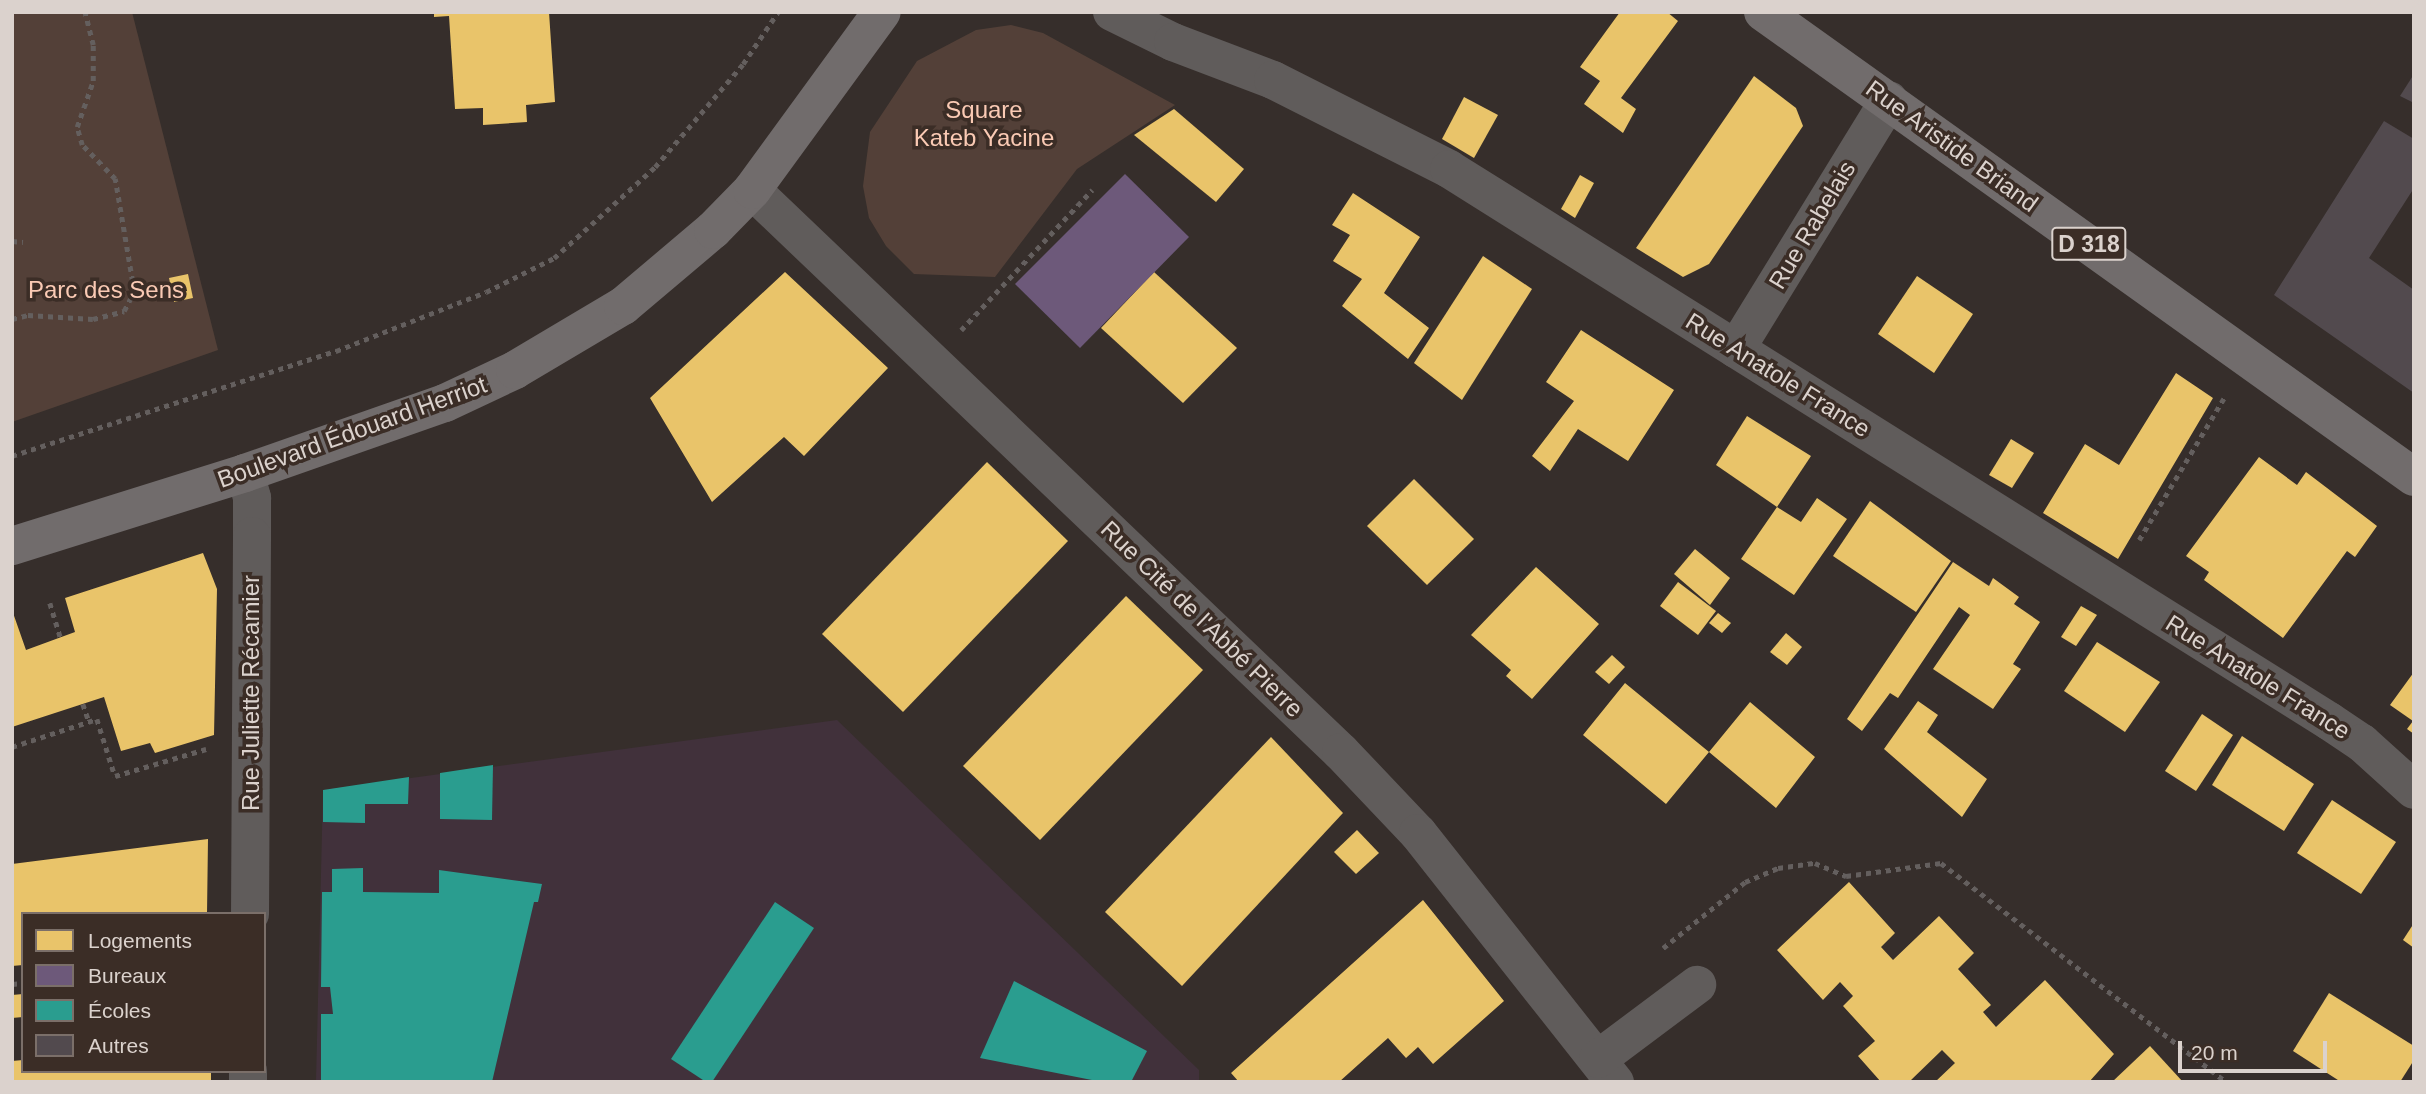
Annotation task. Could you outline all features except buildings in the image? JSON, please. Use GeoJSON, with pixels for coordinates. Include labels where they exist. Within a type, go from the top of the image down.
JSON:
{"type":"FeatureCollection","features":[{"type":"Feature","properties":{"kind":"main road","name":"Boulevard Édouard Herriot"},"geometry":{"type":"LineString","coordinates":[[12,546],[245,473],[445,403],[515,370],[623,306],[713,230],[752,190],[882,12]]}},
{"type":"Feature","properties":{"kind":"main road","name":"Rue Aristide Briand"},"geometry":{"type":"LineString","coordinates":[[1763,12],[2414,477]]}},
{"type":"Feature","properties":{"kind":"street","name":"Rue Anatole France"},"geometry":{"type":"LineString","coordinates":[[1112,12],[1173,42],[1273,80],[1449,169],[2340,728],[2414,790]]}},
{"type":"Feature","properties":{"kind":"street","name":"Rue Rabelais"},"geometry":{"type":"LineString","coordinates":[[1736,349],[1889,100]]}},
{"type":"Feature","properties":{"kind":"street","name":"Rue Cité de l'Abbé Pierre"},"geometry":{"type":"LineString","coordinates":[[752,190],[1341,752],[1418,833],[1607,1070]]}},
{"type":"Feature","properties":{"kind":"street","name":"Rue Juliette Récamier"},"geometry":{"type":"LineString","coordinates":[[245,473],[252,523],[250,912]]}},
{"type":"Feature","properties":{"kind":"street"},"geometry":{"type":"LineString","coordinates":[[1607,1070],[1697,985]]}},
{"type":"Feature","properties":{"kind":"path"},"geometry":{"type":"LineString","coordinates":[[12,319],[28,315],[93,319],[124,311],[134,291],[115,179],[82,145],[77,127],[93,81],[93,45],[85,12]]}},
{"type":"Feature","properties":{"kind":"path"},"geometry":{"type":"LineString","coordinates":[[12,456],[349,347],[486,292],[554,258],[654,167],[743,64],[778,12]]}},
{"type":"Feature","properties":{"kind":"path"},"geometry":{"type":"LineString","coordinates":[[932,361],[1092,190]]}},
{"type":"Feature","properties":{"kind":"path"},"geometry":{"type":"LineString","coordinates":[[12,241],[23,242]]}},
{"type":"Feature","properties":{"kind":"path"},"geometry":{"type":"LineString","coordinates":[[2138,540],[2248,358]]}},
{"type":"Feature","properties":{"kind":"path"},"geometry":{"type":"LineString","coordinates":[[50,603],[61,638]]}},
{"type":"Feature","properties":{"kind":"path"},"geometry":{"type":"LineString","coordinates":[[83,704],[89,722]]}},
{"type":"Feature","properties":{"kind":"path"},"geometry":{"type":"LineString","coordinates":[[12,747],[97,719],[115,776],[214,747]]}},
{"type":"Feature","properties":{"kind":"path"},"geometry":{"type":"LineString","coordinates":[[1662,948],[1745,882],[1778,868],[1815,863],[1846,876],[1941,863],[2226,1082]]}},
{"type":"Feature","properties":{"kind":"shaded area"},"geometry":{"type":"Polygon","coordinates":[[[837,720],[1199,1070],[1199,1082],[316,1082],[323,790],[837,720]]]}},
{"type":"Feature","properties":{"kind":"green space","name":"Parc des Sens"},"geometry":{"type":"Polygon","coordinates":[[[12,12],[132,12],[218,350],[12,422],[12,12]]]}},
{"type":"Feature","properties":{"kind":"green space","name":"Square Kateb Yacine"},"geometry":{"type":"Polygon","coordinates":[[[1011,25],[1043,33],[1175,105],[1077,169],[995,277],[914,274],[886,246],[869,218],[863,186],[870,132],[917,61],[976,30],[1011,25]]]}}]}
